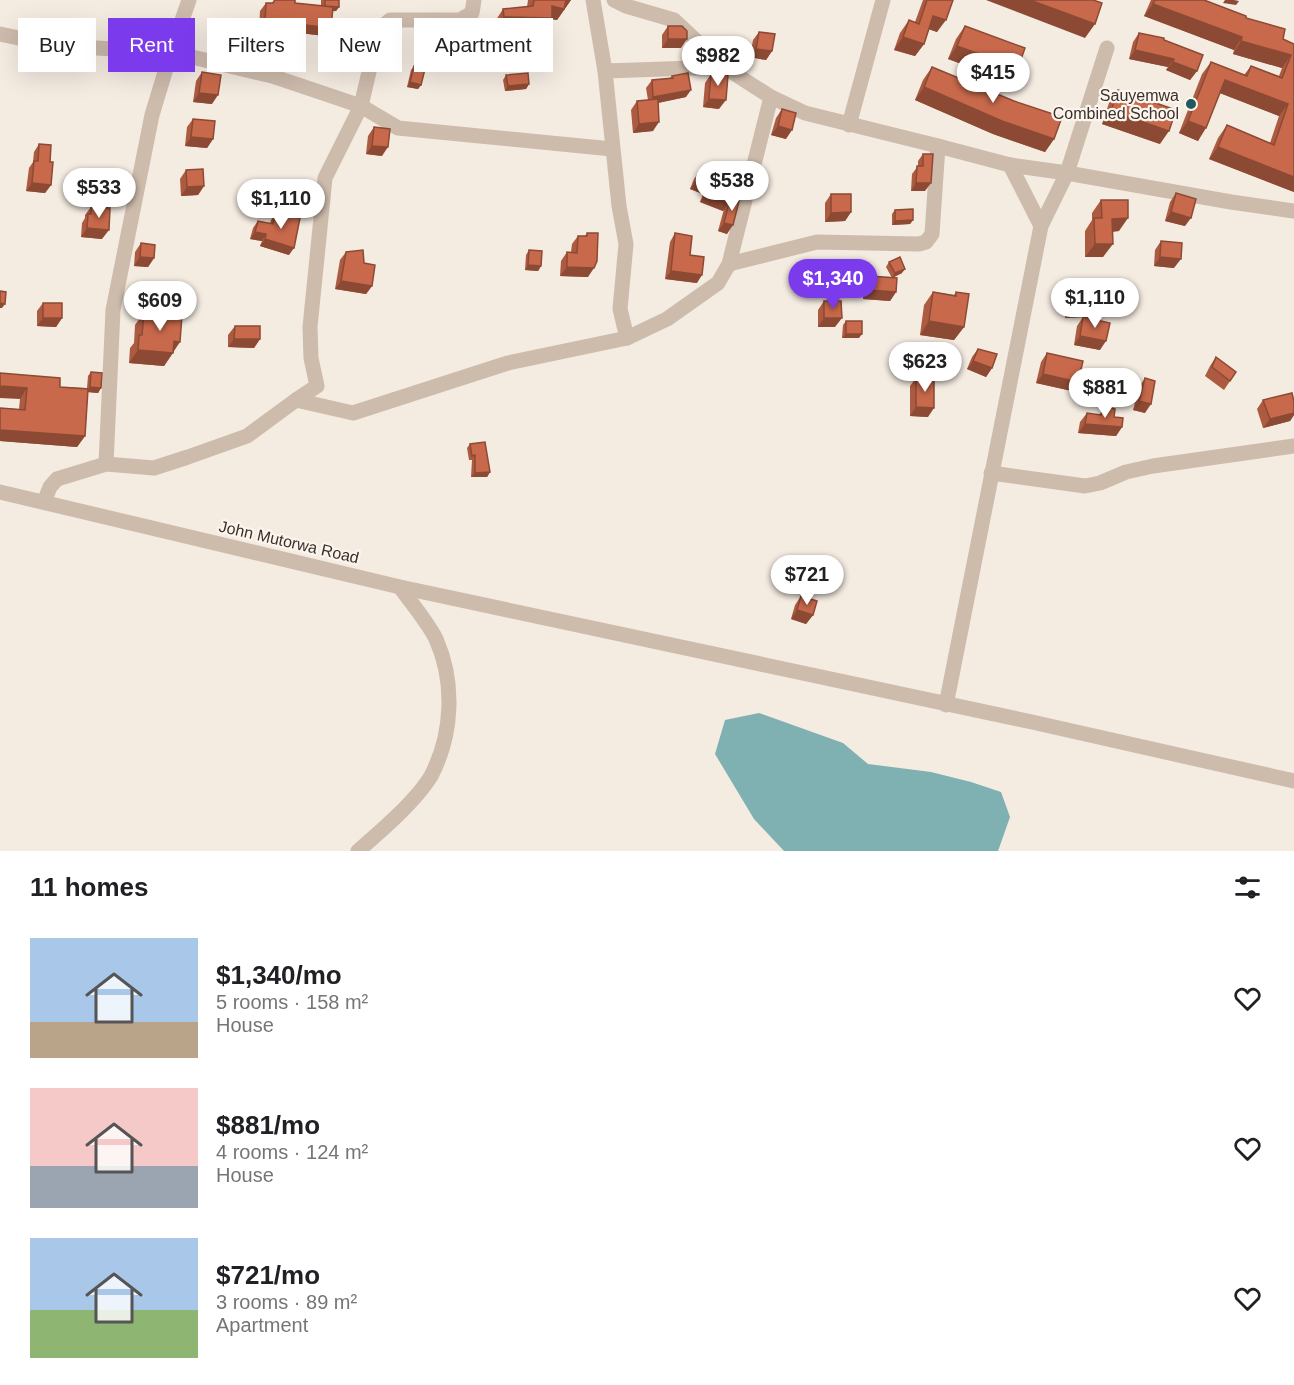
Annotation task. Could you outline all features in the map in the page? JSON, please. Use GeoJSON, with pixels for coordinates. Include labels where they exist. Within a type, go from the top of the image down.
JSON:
{"type":"FeatureCollection","features":[{"type":"Feature","properties":{"kind":"street"},"geometry":{"type":"LineString","coordinates":[[183,18],[189,0]]}},
{"type":"Feature","properties":{"kind":"street"},"geometry":{"type":"LineString","coordinates":[[44,502],[50,487],[57,479],[106,464],[154,468],[247,436],[317,386],[311,358],[310,327],[325,178],[361,106],[379,29],[390,20],[460,21],[472,14],[474,0]]}},
{"type":"Feature","properties":{"kind":"street"},"geometry":{"type":"LineString","coordinates":[[593,0],[626,244],[620,309],[627,338]]}},
{"type":"Feature","properties":{"kind":"street"},"geometry":{"type":"LineString","coordinates":[[614,0],[626,6],[674,20],[724,67],[771,97],[805,114],[1010,165],[1294,211]]}},
{"type":"Feature","properties":{"kind":"street"},"geometry":{"type":"LineString","coordinates":[[849,124],[883,0]]}},
{"type":"Feature","properties":{"kind":"street"},"geometry":{"type":"LineString","coordinates":[[0,34],[58,46],[108,49]]}},
{"type":"Feature","properties":{"kind":"street"},"geometry":{"type":"LineString","coordinates":[[946,705],[1041,226],[1066,173],[1107,48]]}},
{"type":"Feature","properties":{"kind":"street"},"geometry":{"type":"LineString","coordinates":[[195,58],[272,76],[361,106],[398,128],[612,149]]}},
{"type":"Feature","properties":{"kind":"street"},"geometry":{"type":"LineString","coordinates":[[604,71],[724,67]]}},
{"type":"Feature","properties":{"kind":"street"},"geometry":{"type":"LineString","coordinates":[[106,464],[113,310],[152,115],[165,72]]}},
{"type":"Feature","properties":{"kind":"street"},"geometry":{"type":"LineString","coordinates":[[296,400],[352,413],[508,363],[627,338],[667,319],[718,283],[729,264],[771,97]]}},
{"type":"Feature","properties":{"kind":"street"},"geometry":{"type":"LineString","coordinates":[[729,264],[817,242],[919,244],[926,242],[932,234],[938,146]]}},
{"type":"Feature","properties":{"kind":"street"},"geometry":{"type":"LineString","coordinates":[[1010,165],[1041,226]]}},
{"type":"Feature","properties":{"kind":"street"},"geometry":{"type":"LineString","coordinates":[[992,473],[1093,486],[1126,472],[1153,466],[1294,446]]}},
{"type":"Feature","properties":{"kind":"street","name":"John Mutorwa Road"},"geometry":{"type":"LineString","coordinates":[[0,492],[400,587],[1032,722],[1294,782]]}},
{"type":"Feature","properties":{"kind":"street"},"geometry":{"type":"LineString","coordinates":[[358,851],[419,793],[430,776],[440,753],[450,712],[445,664],[435,637],[400,587]]}},
{"type":"Feature","properties":{"kind":"water"},"geometry":{"type":"Polygon","coordinates":[[[759,713],[843,743],[868,764],[931,772],[1001,792],[1010,817],[998,851],[784,851],[754,819],[715,754],[725,720],[759,713]]]}},
{"type":"Feature","properties":{"kind":"building"},"geometry":{"type":"Polygon","coordinates":[[[275,0],[295,0],[295,3],[333,7],[332,18],[318,18],[318,26],[306,25],[306,18],[265,18],[266,3],[273,3],[275,0]]]}},
{"type":"Feature","properties":{"kind":"building"},"geometry":{"type":"Polygon","coordinates":[[[325,0],[339,0],[339,7],[325,6],[325,0]]]}},
{"type":"Feature","properties":{"kind":"building"},"geometry":{"type":"Polygon","coordinates":[[[534,0],[566,0],[564,9],[552,6],[552,18],[504,17],[503,9],[533,6],[534,0]]]}},
{"type":"Feature","properties":{"kind":"building"},"geometry":{"type":"Polygon","coordinates":[[[927,0],[953,0],[946,20],[933,16],[924,44],[903,37],[909,20],[919,24],[927,0]]]}},
{"type":"Feature","properties":{"kind":"building"},"geometry":{"type":"Polygon","coordinates":[[[1030,0],[1093,0],[1102,3],[1095,24],[1030,0]]]}},
{"type":"Feature","properties":{"kind":"building"},"geometry":{"type":"Polygon","coordinates":[[[1155,0],[1204,0],[1246,16],[1246,18],[1285,29],[1283,39],[1294,44],[1294,177],[1218,147],[1227,125],[1274,145],[1288,104],[1225,80],[1206,128],[1188,121],[1211,62],[1247,76],[1251,66],[1282,78],[1291,55],[1241,41],[1242,37],[1153,4],[1155,0]]]}},
{"type":"Feature","properties":{"kind":"building"},"geometry":{"type":"Polygon","coordinates":[[[668,26],[682,26],[687,31],[687,39],[668,39],[668,26]]]}},
{"type":"Feature","properties":{"kind":"building"},"geometry":{"type":"Polygon","coordinates":[[[965,26],[1025,48],[1018,68],[957,46],[965,26]]]}},
{"type":"Feature","properties":{"kind":"building"},"geometry":{"type":"Polygon","coordinates":[[[759,32],[775,34],[772,51],[756,49],[759,32]]]}},
{"type":"Feature","properties":{"kind":"building"},"geometry":{"type":"Polygon","coordinates":[[[1139,33],[1164,38],[1164,40],[1203,55],[1197,71],[1173,62],[1174,59],[1135,50],[1139,33]]]}},
{"type":"Feature","properties":{"kind":"building"},"geometry":{"type":"Polygon","coordinates":[[[414,66],[414,72],[424,72],[421,85],[410,82],[414,66]]]}},
{"type":"Feature","properties":{"kind":"building"},"geometry":{"type":"Polygon","coordinates":[[[932,67],[1014,101],[1062,117],[1054,139],[1002,121],[924,87],[932,67]]]}},
{"type":"Feature","properties":{"kind":"building"},"geometry":{"type":"Polygon","coordinates":[[[202,72],[221,75],[218,95],[199,93],[202,72]]]}},
{"type":"Feature","properties":{"kind":"building"},"geometry":{"type":"Polygon","coordinates":[[[528,73],[529,84],[508,86],[506,75],[528,73]]]}},
{"type":"Feature","properties":{"kind":"building"},"geometry":{"type":"Polygon","coordinates":[[[688,73],[691,90],[653,97],[652,80],[673,78],[672,76],[688,73]]]}},
{"type":"Feature","properties":{"kind":"building"},"geometry":{"type":"Polygon","coordinates":[[[711,74],[728,75],[726,100],[709,99],[711,74]]]}},
{"type":"Feature","properties":{"kind":"building"},"geometry":{"type":"Polygon","coordinates":[[[1118,90],[1176,110],[1169,131],[1111,111],[1118,90]]]}},
{"type":"Feature","properties":{"kind":"building"},"geometry":{"type":"Polygon","coordinates":[[[658,99],[659,122],[639,124],[637,101],[658,99]]]}},
{"type":"Feature","properties":{"kind":"building"},"geometry":{"type":"Polygon","coordinates":[[[782,109],[796,113],[792,130],[778,126],[782,109]]]}},
{"type":"Feature","properties":{"kind":"building"},"geometry":{"type":"Polygon","coordinates":[[[193,119],[215,121],[213,139],[191,137],[193,119]]]}},
{"type":"Feature","properties":{"kind":"building"},"geometry":{"type":"Polygon","coordinates":[[[374,127],[390,129],[388,147],[372,146],[374,127]]]}},
{"type":"Feature","properties":{"kind":"building"},"geometry":{"type":"Polygon","coordinates":[[[39,144],[51,145],[50,162],[53,162],[51,185],[32,183],[34,161],[38,161],[39,144]]]}},
{"type":"Feature","properties":{"kind":"building"},"geometry":{"type":"Polygon","coordinates":[[[923,154],[933,154],[931,183],[916,183],[917,166],[923,166],[923,154]]]}},
{"type":"Feature","properties":{"kind":"building"},"geometry":{"type":"Polygon","coordinates":[[[725,164],[737,169],[735,174],[739,176],[728,203],[705,195],[708,187],[695,182],[699,172],[719,179],[725,164]]]}},
{"type":"Feature","properties":{"kind":"building"},"geometry":{"type":"Polygon","coordinates":[[[203,169],[204,186],[187,187],[186,170],[203,169]]]}},
{"type":"Feature","properties":{"kind":"building"},"geometry":{"type":"Polygon","coordinates":[[[1176,193],[1196,199],[1191,218],[1171,212],[1176,193]]]}},
{"type":"Feature","properties":{"kind":"building"},"geometry":{"type":"Polygon","coordinates":[[[831,194],[851,194],[851,212],[831,213],[831,194]]]}},
{"type":"Feature","properties":{"kind":"building"},"geometry":{"type":"Polygon","coordinates":[[[730,199],[739,201],[733,225],[724,223],[730,199]]]}},
{"type":"Feature","properties":{"kind":"building"},"geometry":{"type":"Polygon","coordinates":[[[1101,200],[1128,200],[1128,218],[1112,219],[1113,244],[1095,244],[1094,218],[1102,218],[1101,200]]]}},
{"type":"Feature","properties":{"kind":"building"},"geometry":{"type":"Polygon","coordinates":[[[91,207],[110,208],[109,230],[87,228],[91,207]]]}},
{"type":"Feature","properties":{"kind":"building"},"geometry":{"type":"Polygon","coordinates":[[[913,209],[913,220],[895,221],[895,210],[913,209]]]}},
{"type":"Feature","properties":{"kind":"building"},"geometry":{"type":"Polygon","coordinates":[[[276,213],[300,218],[294,248],[265,239],[266,234],[255,232],[258,221],[273,224],[276,213]]]}},
{"type":"Feature","properties":{"kind":"building"},"geometry":{"type":"Polygon","coordinates":[[[587,233],[598,233],[597,261],[594,268],[567,267],[567,252],[577,253],[578,236],[587,236],[587,233]]]}},
{"type":"Feature","properties":{"kind":"building"},"geometry":{"type":"Polygon","coordinates":[[[675,233],[692,236],[690,255],[704,257],[702,275],[671,271],[675,233]]]}},
{"type":"Feature","properties":{"kind":"building"},"geometry":{"type":"Polygon","coordinates":[[[1161,241],[1182,243],[1181,259],[1160,257],[1161,241]]]}},
{"type":"Feature","properties":{"kind":"building"},"geometry":{"type":"Polygon","coordinates":[[[141,243],[155,245],[154,258],[140,257],[141,243]]]}},
{"type":"Feature","properties":{"kind":"building"},"geometry":{"type":"Polygon","coordinates":[[[363,250],[364,263],[375,265],[372,286],[341,281],[346,252],[363,250]]]}},
{"type":"Feature","properties":{"kind":"building"},"geometry":{"type":"Polygon","coordinates":[[[529,250],[542,251],[541,266],[528,265],[529,250]]]}},
{"type":"Feature","properties":{"kind":"building"},"geometry":{"type":"Polygon","coordinates":[[[900,257],[905,269],[895,273],[889,262],[900,257]]]}},
{"type":"Feature","properties":{"kind":"building"},"geometry":{"type":"Polygon","coordinates":[[[870,276],[897,278],[896,292],[869,290],[870,276]]]}},
{"type":"Feature","properties":{"kind":"building"},"geometry":{"type":"Polygon","coordinates":[[[0,291],[6,292],[5,304],[0,303],[0,291]]]}},
{"type":"Feature","properties":{"kind":"building"},"geometry":{"type":"Polygon","coordinates":[[[933,292],[956,296],[956,292],[969,294],[964,327],[929,321],[933,292]]]}},
{"type":"Feature","properties":{"kind":"building"},"geometry":{"type":"Polygon","coordinates":[[[1071,294],[1090,294],[1091,308],[1071,309],[1071,294]]]}},
{"type":"Feature","properties":{"kind":"building"},"geometry":{"type":"Polygon","coordinates":[[[824,301],[841,301],[842,318],[824,318],[824,301]]]}},
{"type":"Feature","properties":{"kind":"building"},"geometry":{"type":"Polygon","coordinates":[[[43,303],[62,303],[62,318],[43,318],[43,303]]]}},
{"type":"Feature","properties":{"kind":"building"},"geometry":{"type":"Polygon","coordinates":[[[144,312],[182,315],[180,342],[174,341],[173,353],[138,350],[144,312]]]}},
{"type":"Feature","properties":{"kind":"building"},"geometry":{"type":"Polygon","coordinates":[[[1083,317],[1110,323],[1106,341],[1080,336],[1083,317]]]}},
{"type":"Feature","properties":{"kind":"building"},"geometry":{"type":"Polygon","coordinates":[[[846,321],[862,321],[862,334],[846,334],[846,321]]]}},
{"type":"Feature","properties":{"kind":"building"},"geometry":{"type":"Polygon","coordinates":[[[235,326],[260,326],[260,339],[234,339],[235,326]]]}},
{"type":"Feature","properties":{"kind":"building"},"geometry":{"type":"Polygon","coordinates":[[[978,349],[997,354],[992,368],[973,361],[978,349]]]}},
{"type":"Feature","properties":{"kind":"building"},"geometry":{"type":"Polygon","coordinates":[[[1047,353],[1083,361],[1078,382],[1043,374],[1047,353]]]}},
{"type":"Feature","properties":{"kind":"building"},"geometry":{"type":"Polygon","coordinates":[[[1216,357],[1236,372],[1230,381],[1212,367],[1216,357]]]}},
{"type":"Feature","properties":{"kind":"building"},"geometry":{"type":"Polygon","coordinates":[[[91,372],[102,373],[101,388],[90,387],[91,372]]]}},
{"type":"Feature","properties":{"kind":"building"},"geometry":{"type":"Polygon","coordinates":[[[0,373],[60,378],[60,387],[88,389],[85,436],[0,430],[0,408],[25,410],[27,388],[0,386],[0,373]]]}},
{"type":"Feature","properties":{"kind":"building"},"geometry":{"type":"Polygon","coordinates":[[[916,378],[934,378],[934,408],[916,407],[916,378]]]}},
{"type":"Feature","properties":{"kind":"building"},"geometry":{"type":"Polygon","coordinates":[[[1145,378],[1155,381],[1151,404],[1139,401],[1145,378]]]}},
{"type":"Feature","properties":{"kind":"building"},"geometry":{"type":"Polygon","coordinates":[[[1292,393],[1294,413],[1270,419],[1263,400],[1292,393]]]}},
{"type":"Feature","properties":{"kind":"building"},"geometry":{"type":"Polygon","coordinates":[[[1105,406],[1115,409],[1114,417],[1123,418],[1122,427],[1085,424],[1087,413],[1101,415],[1105,406]]]}},
{"type":"Feature","properties":{"kind":"building"},"geometry":{"type":"Polygon","coordinates":[[[485,442],[490,472],[475,473],[475,455],[472,456],[470,444],[485,442]]]}},
{"type":"Feature","properties":{"kind":"building"},"geometry":{"type":"Polygon","coordinates":[[[801,596],[817,601],[813,615],[797,610],[801,596]]]}},
{"type":"Feature","properties":{"kind":"place","name":"Sauyemwa Combined School"},"geometry":{"type":"Point","coordinates":[1191,104]}}]}
